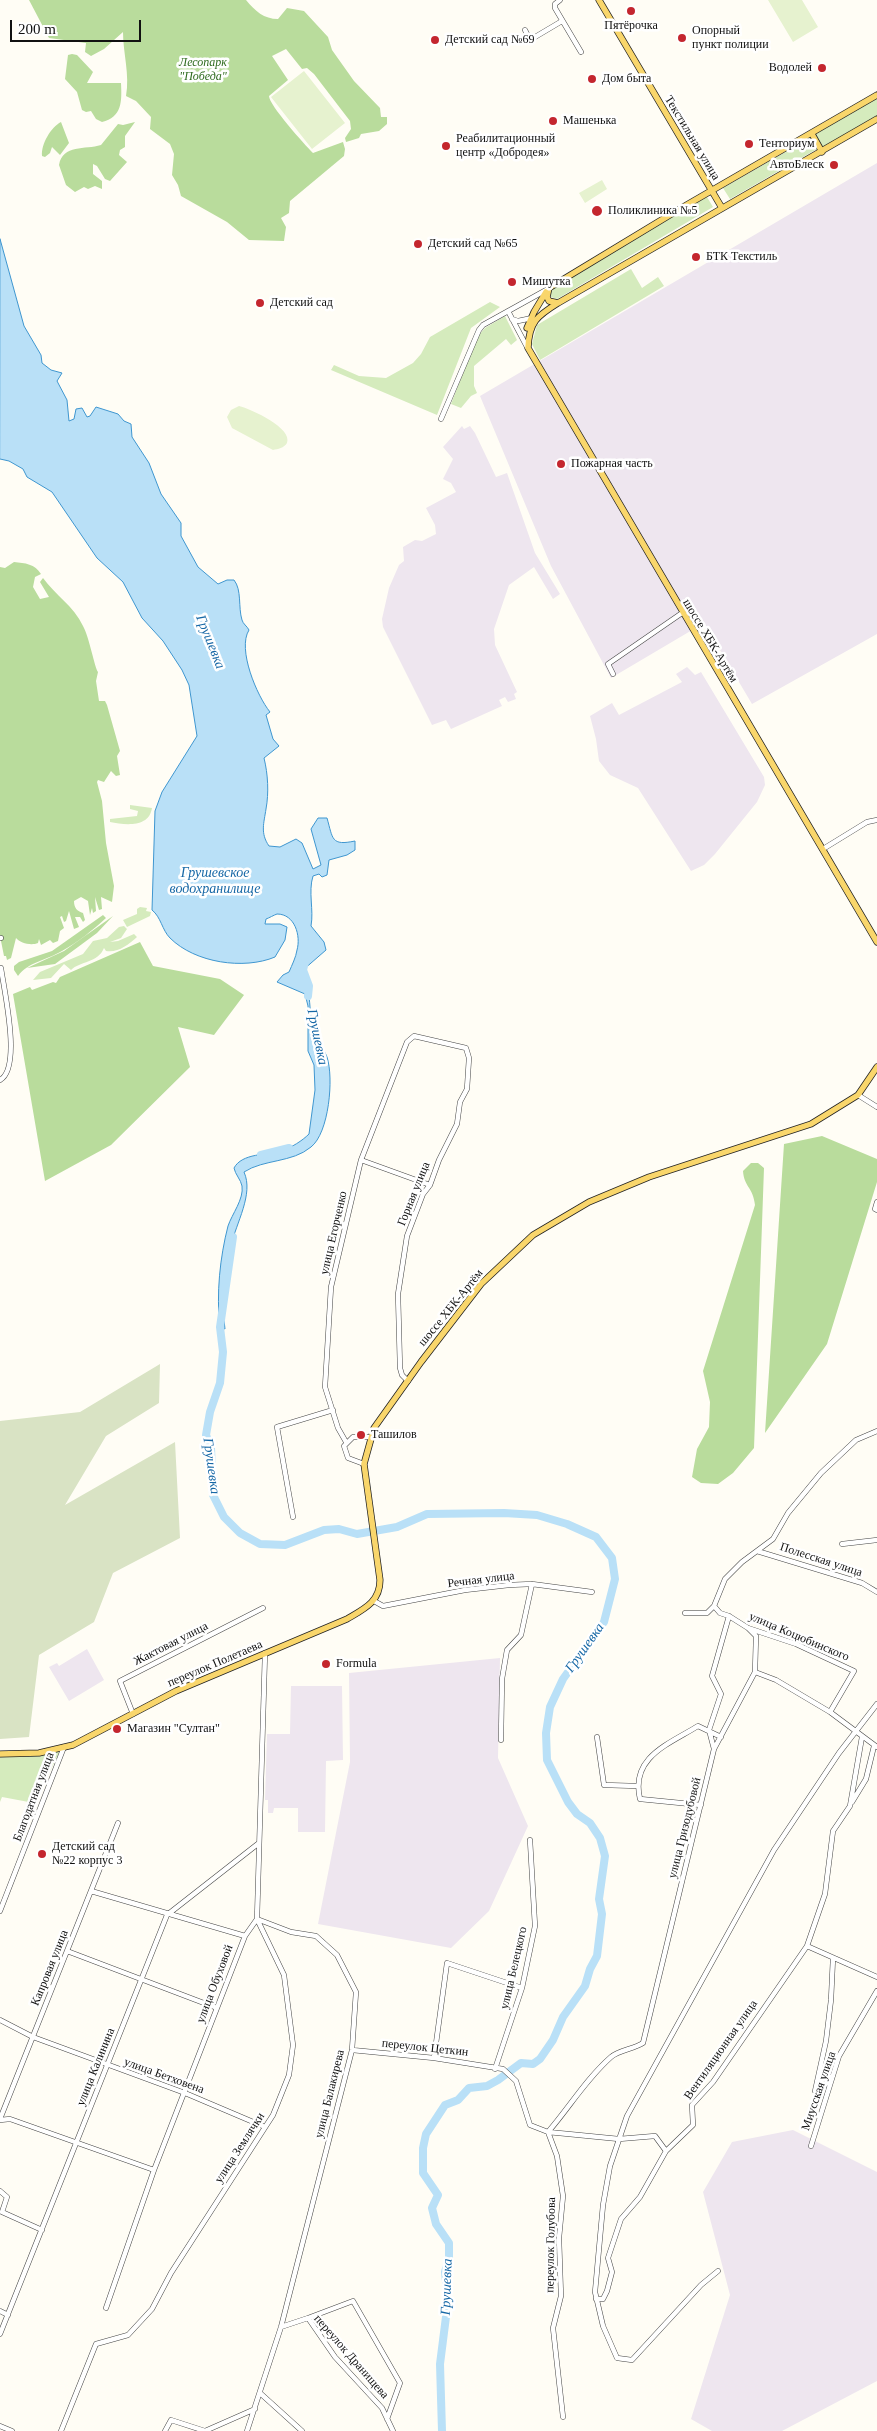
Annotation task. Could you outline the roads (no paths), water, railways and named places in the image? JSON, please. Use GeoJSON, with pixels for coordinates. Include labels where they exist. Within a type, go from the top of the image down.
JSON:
{"type":"FeatureCollection","features":[{"type":"Feature","properties":{"kind":"main road","name":"Текстильная улица"},"geometry":{"type":"LineString","coordinates":[[599,0],[722,208]]}},
{"type":"Feature","properties":{"kind":"main road"},"geometry":{"type":"LineString","coordinates":[[528,348],[532,320],[549,288],[711,190],[812,134],[877,95]]}},
{"type":"Feature","properties":{"kind":"main road"},"geometry":{"type":"LineString","coordinates":[[532,320],[558,303],[877,119]]}},
{"type":"Feature","properties":{"kind":"main road"},"geometry":{"type":"LineString","coordinates":[[812,134],[822,152]]}},
{"type":"Feature","properties":{"kind":"main road"},"geometry":{"type":"LineString","coordinates":[[549,288],[547,298],[549,301],[558,303]]}},
{"type":"Feature","properties":{"kind":"main road","name":"шоссе ХБК-Артём"},"geometry":{"type":"LineString","coordinates":[[528,348],[877,942]]}},
{"type":"Feature","properties":{"kind":"main road","name":"шоссе ХБК-Артём"},"geometry":{"type":"LineString","coordinates":[[374,1601],[380,1589],[380,1580],[364,1464],[370,1437],[374,1428],[481,1284],[532,1235],[589,1202],[641,1181],[811,1124],[858,1094],[877,1067]]}},
{"type":"Feature","properties":{"kind":"main road","name":"переулок Полетаева"},"geometry":{"type":"LineString","coordinates":[[0,1754],[39,1753],[73,1745],[176,1691],[347,1619],[374,1601]]}},
{"type":"Feature","properties":{"kind":"street"},"geometry":{"type":"LineString","coordinates":[[560,0],[555,4],[555,8],[581,52]]}},
{"type":"Feature","properties":{"kind":"street"},"geometry":{"type":"LineString","coordinates":[[525,30],[530,40],[562,21]]}},
{"type":"Feature","properties":{"kind":"street"},"geometry":{"type":"LineString","coordinates":[[441,419],[476,336],[483,326],[549,288]]}},
{"type":"Feature","properties":{"kind":"street"},"geometry":{"type":"LineString","coordinates":[[508,311],[528,348]]}},
{"type":"Feature","properties":{"kind":"street"},"geometry":{"type":"LineString","coordinates":[[512,319],[518,321],[532,320]]}},
{"type":"Feature","properties":{"kind":"street"},"geometry":{"type":"LineString","coordinates":[[613,674],[608,664],[682,613]]}},
{"type":"Feature","properties":{"kind":"street"},"geometry":{"type":"LineString","coordinates":[[823,849],[867,822],[877,820]]}},
{"type":"Feature","properties":{"kind":"street"},"geometry":{"type":"LineString","coordinates":[[1,968],[2,998],[12,1048],[8,1070],[2,1079]]}},
{"type":"Feature","properties":{"kind":"street","name":"улица Егорченко"},"geometry":{"type":"LineString","coordinates":[[364,1464],[346,1456],[344,1448],[346,1442],[338,1428],[326,1387],[331,1287],[361,1160],[407,1042],[414,1036],[466,1048]]}},
{"type":"Feature","properties":{"kind":"street","name":"Горная улица"},"geometry":{"type":"LineString","coordinates":[[408,1382],[402,1375],[400,1368],[398,1294],[407,1236],[423,1194],[430,1185],[439,1160],[456,1124],[460,1102],[467,1089],[469,1058],[466,1048]]}},
{"type":"Feature","properties":{"kind":"street"},"geometry":{"type":"LineString","coordinates":[[858,1094],[877,1107]]}},
{"type":"Feature","properties":{"kind":"street"},"geometry":{"type":"LineString","coordinates":[[361,1160],[430,1185]]}},
{"type":"Feature","properties":{"kind":"street"},"geometry":{"type":"LineString","coordinates":[[876,1210],[877,1202]]}},
{"type":"Feature","properties":{"kind":"street"},"geometry":{"type":"LineString","coordinates":[[293,1517],[277,1427],[332,1410]]}},
{"type":"Feature","properties":{"kind":"street"},"geometry":{"type":"LineString","coordinates":[[685,1613],[708,1613],[714,1606],[725,1579],[773,1539],[788,1513],[821,1473],[856,1440],[877,1431]]}},
{"type":"Feature","properties":{"kind":"street"},"geometry":{"type":"LineString","coordinates":[[346,1442],[354,1437],[370,1437]]}},
{"type":"Feature","properties":{"kind":"street"},"geometry":{"type":"LineString","coordinates":[[842,1544],[877,1540]]}},
{"type":"Feature","properties":{"kind":"street","name":"Полесская улица"},"geometry":{"type":"LineString","coordinates":[[758,1550],[862,1584],[877,1592]]}},
{"type":"Feature","properties":{"kind":"street"},"geometry":{"type":"LineString","coordinates":[[500,1740],[502,1679],[507,1650],[521,1636],[532,1584]]}},
{"type":"Feature","properties":{"kind":"street","name":"Речная улица"},"geometry":{"type":"LineString","coordinates":[[374,1601],[383,1606],[465,1590],[532,1584],[592,1592]]}},
{"type":"Feature","properties":{"kind":"street","name":"улица Коцюбинского"},"geometry":{"type":"LineString","coordinates":[[714,1606],[720,1613],[729,1616],[748,1628],[796,1644],[854,1672],[830,1712]]}},
{"type":"Feature","properties":{"kind":"street","name":"Жактовая улица"},"geometry":{"type":"LineString","coordinates":[[133,1714],[120,1681],[263,1608]]}},
{"type":"Feature","properties":{"kind":"street"},"geometry":{"type":"LineString","coordinates":[[714,1749],[709,1730],[720,1694],[712,1676],[729,1616]]}},
{"type":"Feature","properties":{"kind":"street","name":"улица Гризодубовой"},"geometry":{"type":"LineString","coordinates":[[548,2132],[586,2084],[613,2055],[634,2049],[643,2043],[714,1749],[755,1672],[756,1636],[748,1628]]}},
{"type":"Feature","properties":{"kind":"street"},"geometry":{"type":"LineString","coordinates":[[257,1919],[265,1653]]}},
{"type":"Feature","properties":{"kind":"street"},"geometry":{"type":"LineString","coordinates":[[755,1672],[776,1680],[830,1712],[876,1747]]}},
{"type":"Feature","properties":{"kind":"street"},"geometry":{"type":"LineString","coordinates":[[718,2271],[701,2285],[632,2360],[617,2358],[603,2326],[594,2292],[603,2205],[610,2166],[627,2116],[774,1850],[789,1831],[815,1787],[877,1704]]}},
{"type":"Feature","properties":{"kind":"street"},"geometry":{"type":"LineString","coordinates":[[701,1805],[640,1799],[637,1786],[642,1768],[654,1752],[698,1726],[721,1737]]}},
{"type":"Feature","properties":{"kind":"street"},"geometry":{"type":"LineString","coordinates":[[596,1737],[604,1785],[637,1786]]}},
{"type":"Feature","properties":{"kind":"street","name":"Вентиляционная улица"},"geometry":{"type":"LineString","coordinates":[[850,1806],[862,1737]]}},
{"type":"Feature","properties":{"kind":"street","name":"Благодатная улица"},"geometry":{"type":"LineString","coordinates":[[0,1911],[64,1747]]}},
{"type":"Feature","properties":{"kind":"street","name":"Вентиляционная улица"},"geometry":{"type":"LineString","coordinates":[[596,2299],[603,2299],[608,2291],[612,2272],[608,2258],[621,2219],[640,2197],[666,2151],[693,2125],[692,2105],[713,2082],[807,1946],[825,1894],[833,1831],[866,1779],[876,1747]]}},
{"type":"Feature","properties":{"kind":"street","name":"Капровая улица"},"geometry":{"type":"LineString","coordinates":[[0,2119],[118,1823]]}},
{"type":"Feature","properties":{"kind":"street","name":"улица Белецкого"},"geometry":{"type":"LineString","coordinates":[[496,2069],[522,1988],[535,1926],[530,1840]]}},
{"type":"Feature","properties":{"kind":"street","name":"улица Калинина"},"geometry":{"type":"LineString","coordinates":[[0,2334],[168,1915],[259,1843]]}},
{"type":"Feature","properties":{"kind":"street"},"geometry":{"type":"LineString","coordinates":[[91,1891],[245,1936]]}},
{"type":"Feature","properties":{"kind":"street","name":"улица Обуховой"},"geometry":{"type":"LineString","coordinates":[[106,2308],[154,2170],[245,1936],[257,1919]]}},
{"type":"Feature","properties":{"kind":"street","name":"улица Балакирева"},"geometry":{"type":"LineString","coordinates":[[247,2431],[281,2327],[352,2050],[356,1992],[337,1955],[316,1936],[291,1932],[257,1919]]}},
{"type":"Feature","properties":{"kind":"street","name":"улица Землячки"},"geometry":{"type":"LineString","coordinates":[[61,2431],[96,2344],[128,2335],[152,2309],[171,2273],[266,2127],[273,2115],[289,2075],[293,2045],[284,1975],[257,1919]]}},
{"type":"Feature","properties":{"kind":"street"},"geometry":{"type":"LineString","coordinates":[[807,1946],[877,1977]]}},
{"type":"Feature","properties":{"kind":"street"},"geometry":{"type":"LineString","coordinates":[[67,1951],[217,2008]]}},
{"type":"Feature","properties":{"kind":"street"},"geometry":{"type":"LineString","coordinates":[[833,1958],[827,2033],[815,2091],[818,2093],[833,2075]]}},
{"type":"Feature","properties":{"kind":"street"},"geometry":{"type":"LineString","coordinates":[[434,2058],[447,1962],[522,1988]]}},
{"type":"Feature","properties":{"kind":"street","name":"Миусская улица"},"geometry":{"type":"LineString","coordinates":[[811,2146],[839,2056],[877,1991]]}},
{"type":"Feature","properties":{"kind":"street","name":"улица Бетховена"},"geometry":{"type":"LineString","coordinates":[[0,2020],[33,2037],[107,2066],[185,2093],[266,2127]]}},
{"type":"Feature","properties":{"kind":"street","name":"переулок Цеткин"},"geometry":{"type":"LineString","coordinates":[[352,2050],[434,2058],[503,2069],[516,2081],[530,2125],[548,2132]]}},
{"type":"Feature","properties":{"kind":"street"},"geometry":{"type":"LineString","coordinates":[[0,2119],[10,2119],[154,2170]]}},
{"type":"Feature","properties":{"kind":"street"},"geometry":{"type":"LineString","coordinates":[[548,2132],[619,2139],[655,2136],[666,2151]]}},
{"type":"Feature","properties":{"kind":"street","name":"переулок Голубова"},"geometry":{"type":"LineString","coordinates":[[548,2132],[557,2156],[563,2196],[559,2238],[561,2296],[553,2328],[563,2418]]}},
{"type":"Feature","properties":{"kind":"street"},"geometry":{"type":"LineString","coordinates":[[0,2191],[8,2197],[2,2212],[42,2230]]}},
{"type":"Feature","properties":{"kind":"street"},"geometry":{"type":"LineString","coordinates":[[308,2318],[353,2301],[400,2382],[387,2419]]}},
{"type":"Feature","properties":{"kind":"street"},"geometry":{"type":"LineString","coordinates":[[0,2311],[8,2315]]}},
{"type":"Feature","properties":{"kind":"street","name":"переулок Дранищева"},"geometry":{"type":"LineString","coordinates":[[281,2327],[308,2318],[335,2357],[382,2408],[393,2431]]}},
{"type":"Feature","properties":{"kind":"street"},"geometry":{"type":"LineString","coordinates":[[260,2393],[302,2431]]}},
{"type":"Feature","properties":{"kind":"street"},"geometry":{"type":"LineString","coordinates":[[165,2431],[171,2420],[205,2431],[228,2423],[255,2409]]}},
{"type":"Feature","properties":{"kind":"street"},"geometry":{"type":"LineString","coordinates":[[0,2426],[12,2431]]}},
{"type":"Feature","properties":{"kind":"water","name":"Грушевское водохранилище"},"geometry":{"type":"Polygon","coordinates":[[[0,239],[24,326],[41,355],[42,363],[51,370],[62,373],[57,381],[67,400],[69,421],[74,419],[76,409],[82,408],[87,417],[90,416],[96,407],[118,414],[124,421],[131,424],[132,437],[149,463],[161,494],[181,523],[181,536],[198,567],[218,584],[227,580],[234,580],[236,584],[242,620],[249,630],[245,649],[250,672],[254,684],[270,712],[266,715],[273,739],[279,746],[264,758],[268,790],[264,823],[264,837],[266,841],[269,846],[280,847],[296,839],[302,843],[313,869],[321,865],[311,829],[318,818],[327,818],[332,836],[337,841],[355,841],[355,850],[347,855],[329,860],[327,875],[322,877],[319,874],[313,876],[312,882],[311,926],[324,942],[326,950],[303,970],[308,987],[314,1033],[326,1054],[329,1066],[330,1091],[326,1118],[317,1140],[311,1147],[287,1159],[260,1165],[244,1172],[247,1181],[246,1199],[233,1237],[226,1277],[224,1298],[225,1329],[220,1327],[219,1314],[221,1263],[228,1226],[240,1201],[242,1191],[234,1168],[238,1163],[249,1157],[282,1151],[309,1134],[315,1090],[314,1065],[308,1051],[308,1006],[305,994],[277,982],[283,975],[289,972],[294,961],[298,944],[297,932],[288,918],[276,914],[266,919],[265,924],[280,924],[287,927],[285,940],[275,957],[249,963],[220,962],[180,947],[167,935],[152,910],[155,811],[162,792],[197,736],[189,685],[182,670],[163,641],[142,618],[123,582],[97,558],[52,492],[27,477],[23,469],[9,461],[0,459],[0,239]]]}},
{"type":"Feature","properties":{"kind":"waterway","name":"Грушевка"},"geometry":{"type":"LineString","coordinates":[[305,962],[303,970],[309,986],[308,996]]}},
{"type":"Feature","properties":{"kind":"waterway","name":"Грушевка"},"geometry":{"type":"LineString","coordinates":[[261,1155],[289,1148]]}},
{"type":"Feature","properties":{"kind":"waterway","name":"Грушевка"},"geometry":{"type":"LineString","coordinates":[[233,1237],[220,1327],[223,1352],[220,1383],[210,1412],[206,1435],[211,1448],[213,1495],[224,1517],[240,1533],[260,1544],[285,1545],[324,1530],[339,1529],[357,1534],[397,1527],[427,1514],[504,1513],[537,1515],[567,1524],[596,1537],[612,1558],[615,1579],[604,1622],[563,1679],[550,1707],[546,1733],[547,1760],[568,1802],[577,1814],[590,1823],[600,1838],[605,1856],[599,1899],[602,1914],[597,1956],[590,1969],[585,1986],[563,2017],[553,2040],[540,2059],[533,2064],[521,2063],[487,2086],[469,2088],[458,2100],[445,2105],[426,2134],[423,2148],[423,2173],[438,2195],[432,2208],[436,2224],[449,2243],[449,2259],[445,2272],[448,2301],[440,2364],[442,2431]]}},
{"type":"Feature","properties":{"kind":"place","name":"Пятёрочка"},"geometry":{"type":"Point","coordinates":[631,11]}},
{"type":"Feature","properties":{"kind":"place","name":"Опорный пункт полиции"},"geometry":{"type":"Point","coordinates":[682,38]}},
{"type":"Feature","properties":{"kind":"place","name":"Детский сад №69"},"geometry":{"type":"Point","coordinates":[435,40]}},
{"type":"Feature","properties":{"kind":"place","name":"Водолей"},"geometry":{"type":"Point","coordinates":[822,68]}},
{"type":"Feature","properties":{"kind":"place","name":"Дом быта"},"geometry":{"type":"Point","coordinates":[592,79]}},
{"type":"Feature","properties":{"kind":"place","name":"Машенька"},"geometry":{"type":"Point","coordinates":[553,121]}},
{"type":"Feature","properties":{"kind":"place","name":"Тенториум"},"geometry":{"type":"Point","coordinates":[749,144]}},
{"type":"Feature","properties":{"kind":"place","name":"Реабилитационный центр «Добродея»"},"geometry":{"type":"Point","coordinates":[446,146]}},
{"type":"Feature","properties":{"kind":"place","name":"АвтоБлеск"},"geometry":{"type":"Point","coordinates":[834,165]}},
{"type":"Feature","properties":{"kind":"place","name":"Поликлиника №5"},"geometry":{"type":"Point","coordinates":[597,211]}},
{"type":"Feature","properties":{"kind":"place","name":"Детский сад №65"},"geometry":{"type":"Point","coordinates":[418,244]}},
{"type":"Feature","properties":{"kind":"place","name":"БТК Текстиль"},"geometry":{"type":"Point","coordinates":[696,257]}},
{"type":"Feature","properties":{"kind":"place","name":"Мишутка"},"geometry":{"type":"Point","coordinates":[512,282]}},
{"type":"Feature","properties":{"kind":"place","name":"Детский сад"},"geometry":{"type":"Point","coordinates":[260,303]}},
{"type":"Feature","properties":{"kind":"place","name":"Пожарная часть"},"geometry":{"type":"Point","coordinates":[561,464]}},
{"type":"Feature","properties":{"kind":"place","name":"Ташилов"},"geometry":{"type":"Point","coordinates":[361,1435]}},
{"type":"Feature","properties":{"kind":"place","name":"Formula"},"geometry":{"type":"Point","coordinates":[326,1664]}},
{"type":"Feature","properties":{"kind":"place","name":"Магазин \"Султан\""},"geometry":{"type":"Point","coordinates":[117,1729]}},
{"type":"Feature","properties":{"kind":"place","name":"Детский сад №22 корпус 3"},"geometry":{"type":"Point","coordinates":[42,1854]}},
{"type":"Feature","properties":{"kind":"park label","name":"Лесопарк \"Победа\""},"geometry":{"type":"Point","coordinates":[203,70]}}]}
